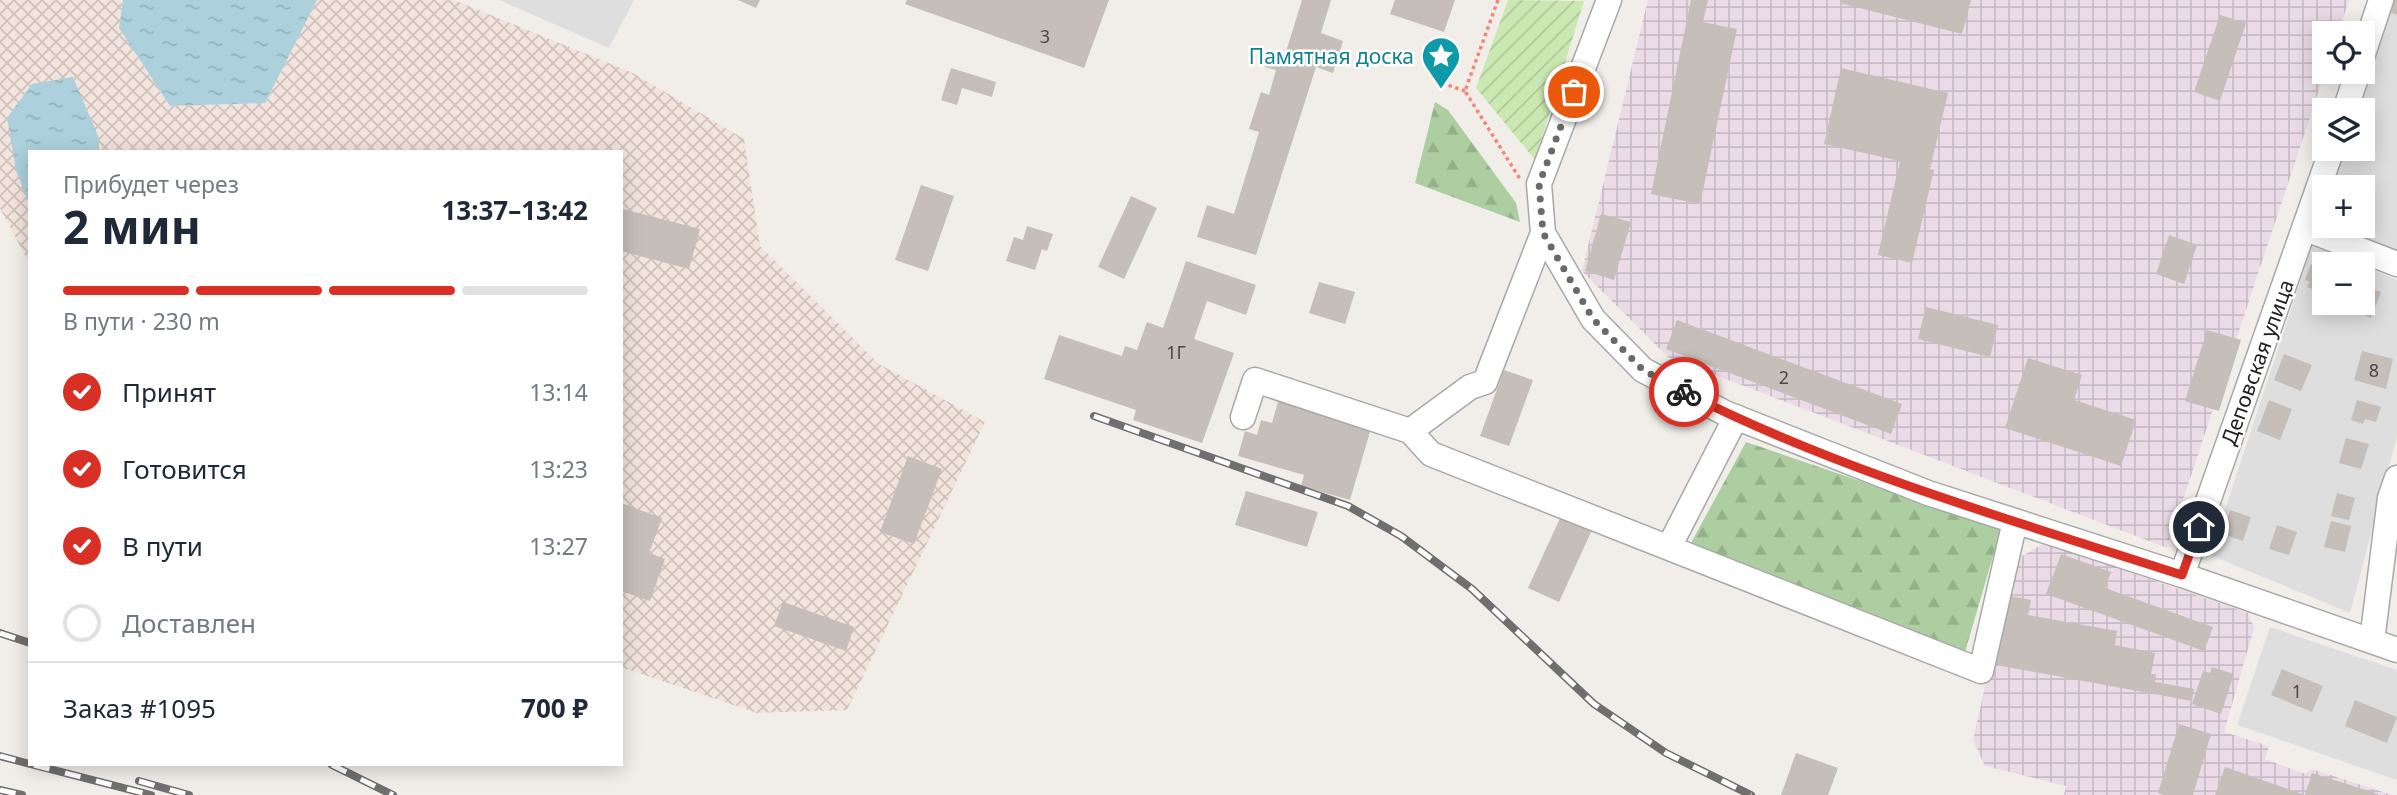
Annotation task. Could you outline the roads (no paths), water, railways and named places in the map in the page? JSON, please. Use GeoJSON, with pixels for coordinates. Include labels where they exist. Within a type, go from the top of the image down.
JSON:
{"type":"FeatureCollection","features":[{"type":"Feature","properties":{"kind":"street"},"geometry":{"type":"LineString","coordinates":[[1609,0],[1539,184],[1542,222],[1593,319],[1643,370],[1736,417],[1928,493],[2182,575],[2397,650]]}},
{"type":"Feature","properties":{"kind":"street"},"geometry":{"type":"LineString","coordinates":[[2374,21],[2381,0]]}},
{"type":"Feature","properties":{"kind":"street","name":"Деповская улица"},"geometry":{"type":"LineString","coordinates":[[2182,575],[2328,161]]}},
{"type":"Feature","properties":{"kind":"street"},"geometry":{"type":"LineString","coordinates":[[1410,431],[1469,387],[1485,382],[1542,222]]}},
{"type":"Feature","properties":{"kind":"street"},"geometry":{"type":"LineString","coordinates":[[2306,229],[2397,264]]}},
{"type":"Feature","properties":{"kind":"street"},"geometry":{"type":"LineString","coordinates":[[1243,417],[1255,380],[1410,431],[1431,454],[1980,671],[2015,521]]}},
{"type":"Feature","properties":{"kind":"street"},"geometry":{"type":"LineString","coordinates":[[1669,547],[1736,417]]}},
{"type":"Feature","properties":{"kind":"street"},"geometry":{"type":"LineString","coordinates":[[2372,642],[2390,498],[2397,478]]}},
{"type":"Feature","properties":{"kind":"water"},"geometry":{"type":"Polygon","coordinates":[[[123,0],[317,0],[265,103],[170,106],[119,28],[123,0]]]}},
{"type":"Feature","properties":{"kind":"water"},"geometry":{"type":"Polygon","coordinates":[[[73,77],[99,138],[99,150],[28,150],[28,202],[16,170],[7,118],[32,84],[73,77]]]}},
{"type":"Feature","properties":{"kind":"railway"},"geometry":{"type":"LineString","coordinates":[[1094,416],[1348,506],[1401,536],[1472,589],[1594,704],[1666,753],[1751,795]]}},
{"type":"Feature","properties":{"kind":"railway"},"geometry":{"type":"LineString","coordinates":[[0,633],[28,642]]}},
{"type":"Feature","properties":{"kind":"railway"},"geometry":{"type":"LineString","coordinates":[[0,756],[28,763]]}},
{"type":"Feature","properties":{"kind":"railway"},"geometry":{"type":"LineString","coordinates":[[38,766],[151,795]]}},
{"type":"Feature","properties":{"kind":"railway"},"geometry":{"type":"LineString","coordinates":[[334,766],[393,795]]}},
{"type":"Feature","properties":{"kind":"railway"},"geometry":{"type":"LineString","coordinates":[[139,781],[189,795]]}},
{"type":"Feature","properties":{"kind":"railway"},"geometry":{"type":"LineString","coordinates":[[0,790],[22,795]]}},
{"type":"Feature","properties":{"kind":"place","name":"Памятная доска"},"geometry":{"type":"Point","coordinates":[1441,90]}}]}
